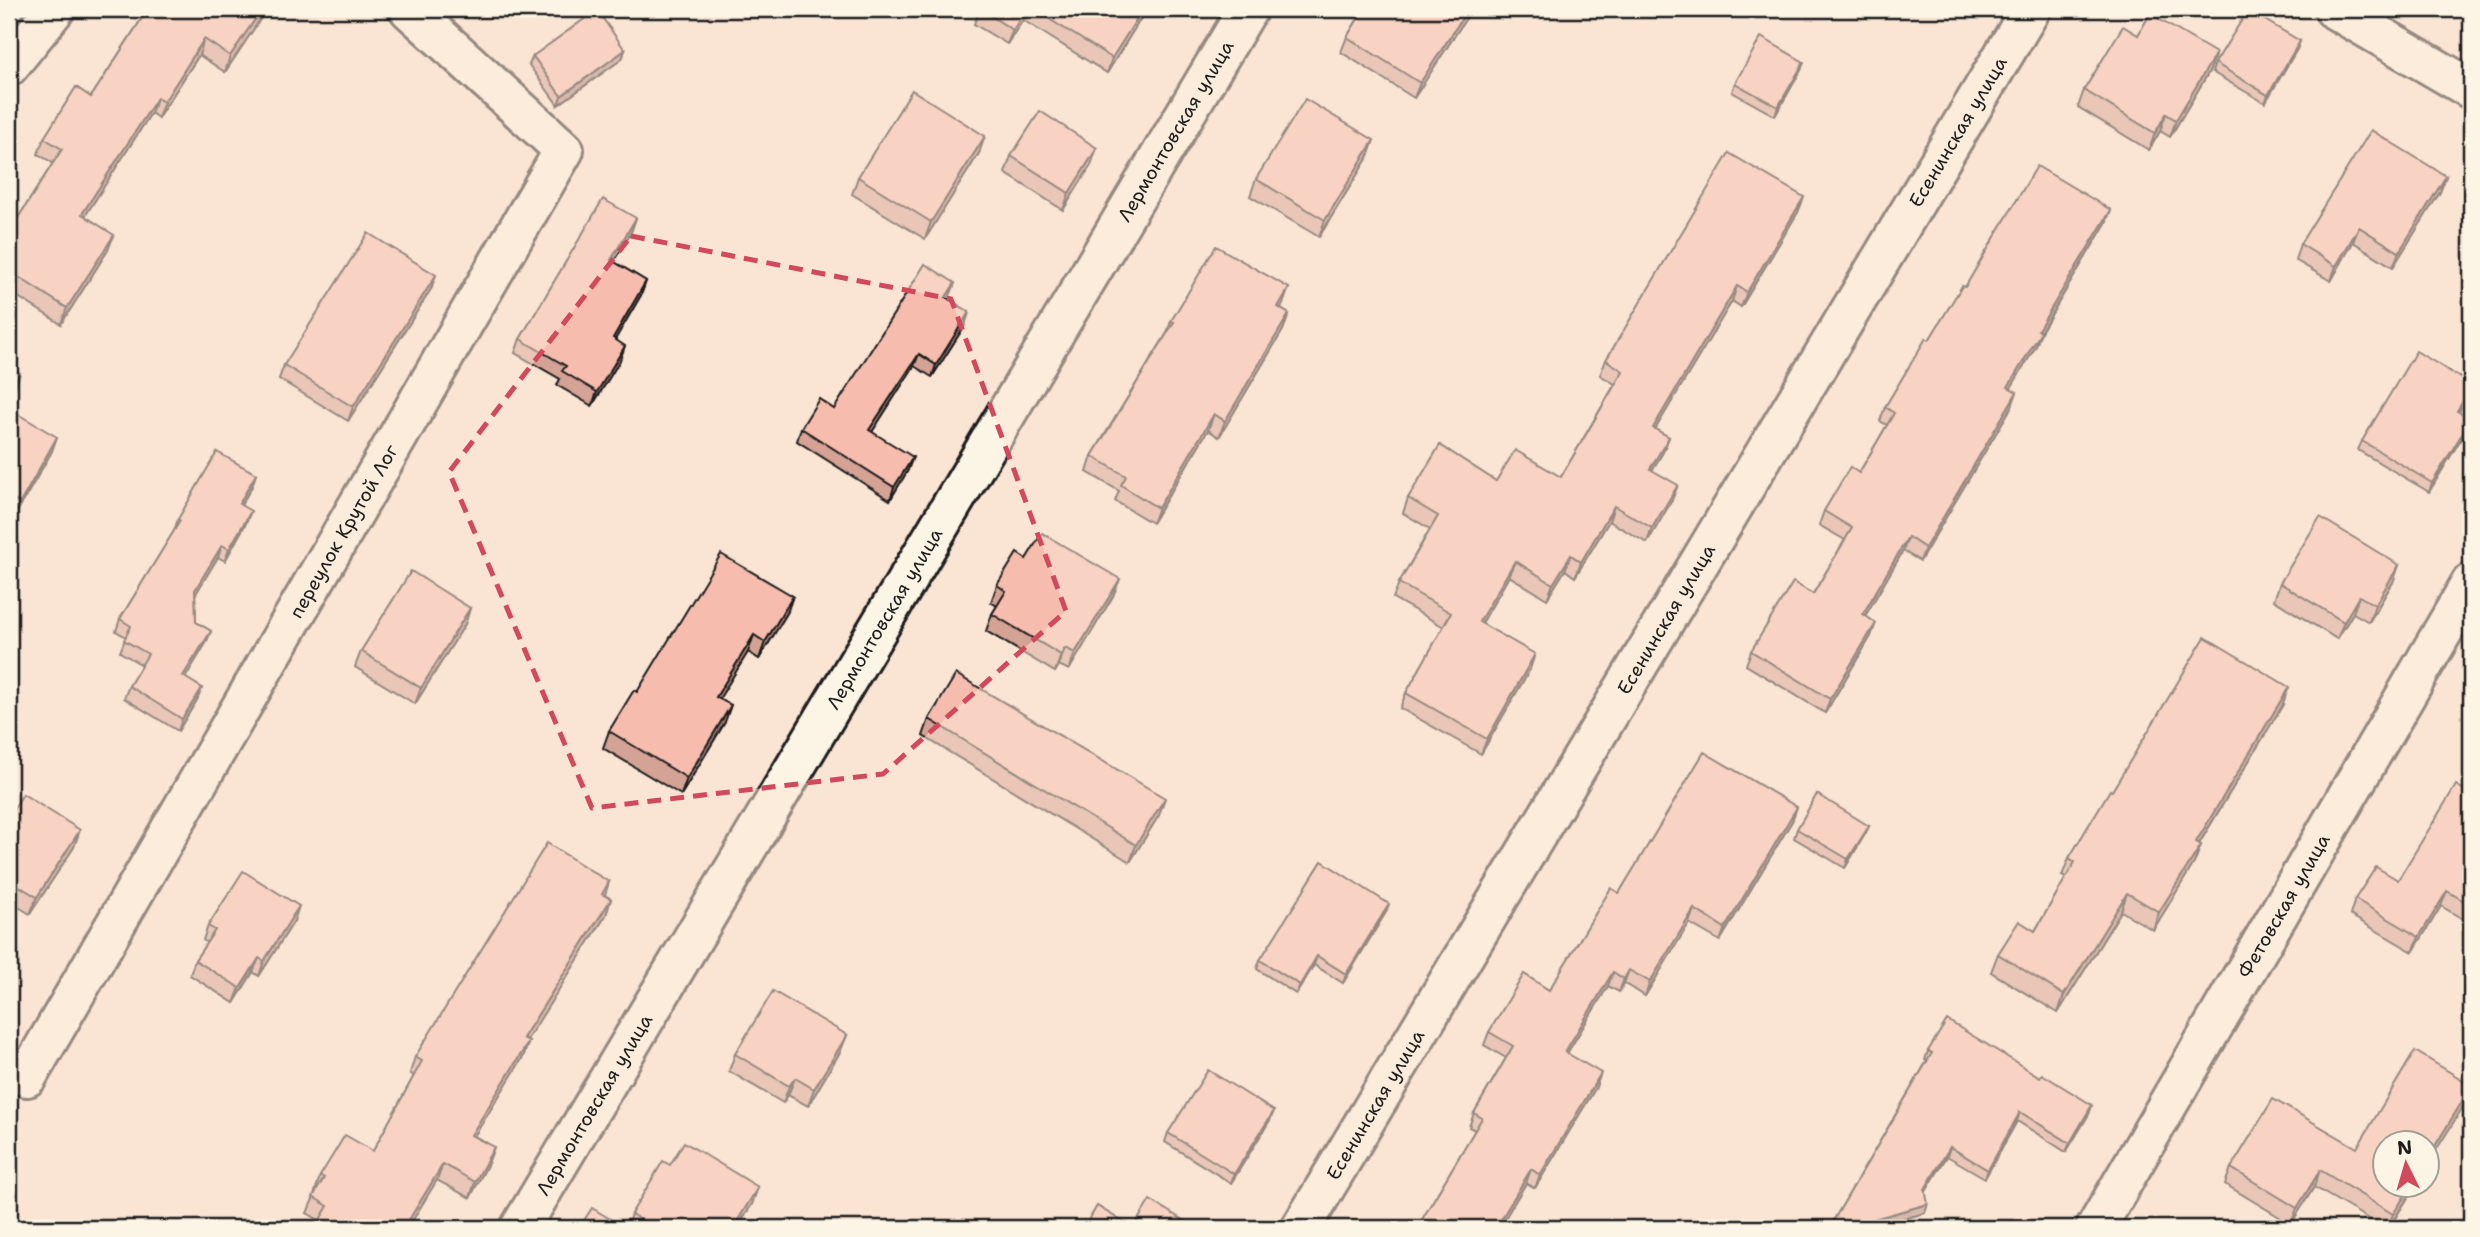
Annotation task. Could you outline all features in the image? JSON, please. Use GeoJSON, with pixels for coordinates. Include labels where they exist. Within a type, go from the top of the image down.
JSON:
{"type":"FeatureCollection","features":[{"type":"Feature","properties":{"kind":"street"},"geometry":{"type":"LineString","coordinates":[[9,66],[55,9]]}},
{"type":"Feature","properties":{"kind":"street","name":"переулок Крутой Лог"},"geometry":{"type":"LineString","coordinates":[[9,1068],[27,1077],[564,150],[409,9]]}},
{"type":"Feature","properties":{"kind":"street","name":"Лермонтовская улица"},"geometry":{"type":"LineString","coordinates":[[520,1228],[1248,9]]}},
{"type":"Feature","properties":{"kind":"street","name":"Есенинская улица"},"geometry":{"type":"LineString","coordinates":[[1301,1228],[2031,9]]}},
{"type":"Feature","properties":{"kind":"street"},"geometry":{"type":"LineString","coordinates":[[2334,9],[2471,89]]}},
{"type":"Feature","properties":{"kind":"street","name":"Фетовская улица"},"geometry":{"type":"LineString","coordinates":[[2096,1228],[2471,583]]}},
{"type":"Feature","properties":{"kind":"highlighted area"},"geometry":{"type":"Polygon","coordinates":[[[631,236],[951,299],[1066,611],[883,774],[592,808],[449,472],[631,236]]]}},
{"type":"Feature","properties":{"kind":"building"},"geometry":{"type":"Polygon","coordinates":[[[148,9],[262,9],[230,56],[204,39],[164,102],[157,98],[82,214],[114,235],[67,308],[9,271],[9,232],[62,149],[44,138],[76,87],[91,97],[148,9]]]}},
{"type":"Feature","properties":{"kind":"building"},"geometry":{"type":"Polygon","coordinates":[[[980,9],[1026,9],[1013,30],[980,9]]]}},
{"type":"Feature","properties":{"kind":"building"},"geometry":{"type":"Polygon","coordinates":[[[1033,9],[1143,9],[1112,58],[1033,9]]]}},
{"type":"Feature","properties":{"kind":"building"},"geometry":{"type":"Polygon","coordinates":[[[1364,9],[1468,9],[1420,83],[1347,37],[1364,9]]]}},
{"type":"Feature","properties":{"kind":"building"},"geometry":{"type":"Polygon","coordinates":[[[597,10],[625,50],[561,96],[533,56],[597,10]]]}},
{"type":"Feature","properties":{"kind":"building"},"geometry":{"type":"Polygon","coordinates":[[[2248,10],[2300,41],[2268,95],[2215,63],[2248,10]]]}},
{"type":"Feature","properties":{"kind":"building"},"geometry":{"type":"Polygon","coordinates":[[[2150,14],[2216,53],[2176,120],[2166,114],[2155,133],[2084,90],[2123,26],[2138,35],[2150,14]]]}},
{"type":"Feature","properties":{"kind":"building"},"geometry":{"type":"Polygon","coordinates":[[[1761,37],[1804,62],[1778,107],[1735,83],[1761,37]]]}},
{"type":"Feature","properties":{"kind":"building"},"geometry":{"type":"Polygon","coordinates":[[[912,90],[985,136],[931,222],[858,177],[912,90]]]}},
{"type":"Feature","properties":{"kind":"building"},"geometry":{"type":"Polygon","coordinates":[[[1305,99],[1374,140],[1325,220],[1256,179],[1305,99]]]}},
{"type":"Feature","properties":{"kind":"building"},"geometry":{"type":"Polygon","coordinates":[[[1040,111],[1097,148],[1069,193],[1011,156],[1040,111]]]}},
{"type":"Feature","properties":{"kind":"building"},"geometry":{"type":"Polygon","coordinates":[[[2371,130],[2446,176],[2399,252],[2359,227],[2336,266],[2300,244],[2371,130]]]}},
{"type":"Feature","properties":{"kind":"building"},"geometry":{"type":"Polygon","coordinates":[[[1729,153],[1804,197],[1747,292],[1737,286],[1653,428],[1669,437],[1650,469],[1678,485],[1652,528],[1614,506],[1581,562],[1571,555],[1553,584],[1515,561],[1479,622],[1535,654],[1487,739],[1406,693],[1451,613],[1399,583],[1438,516],[1408,498],[1440,445],[1496,481],[1515,450],[1561,477],[1623,371],[1606,360],[1729,153]]]}},
{"type":"Feature","properties":{"kind":"building"},"geometry":{"type":"Polygon","coordinates":[[[2037,166],[2111,210],[2038,330],[2041,332],[2008,387],[2017,392],[1925,548],[1908,537],[1863,614],[1876,623],[1830,699],[1751,651],[1793,582],[1813,594],[1852,528],[1824,511],[1850,467],[1859,473],[1894,413],[1885,407],[1926,338],[1929,340],[1962,286],[1965,287],[2037,166]]]}},
{"type":"Feature","properties":{"kind":"building"},"geometry":{"type":"Polygon","coordinates":[[[603,199],[636,218],[611,260],[646,281],[613,338],[625,346],[597,392],[562,371],[566,366],[520,339],[603,199]]]}},
{"type":"Feature","properties":{"kind":"building"},"geometry":{"type":"Polygon","coordinates":[[[368,233],[436,275],[353,407],[284,365],[368,233]]]}},
{"type":"Feature","properties":{"kind":"building"},"geometry":{"type":"Polygon","coordinates":[[[1216,246],[1289,288],[1278,307],[1289,314],[1225,421],[1214,414],[1158,508],[1121,485],[1126,476],[1092,456],[1174,322],[1171,321],[1216,246]]]}},
{"type":"Feature","properties":{"kind":"building"},"geometry":{"type":"Polygon","coordinates":[[[925,264],[955,283],[946,297],[969,312],[936,365],[919,354],[869,430],[913,457],[894,487],[801,428],[819,399],[834,409],[925,264]]]}},
{"type":"Feature","properties":{"kind":"building"},"geometry":{"type":"Polygon","coordinates":[[[2416,351],[2471,384],[2457,411],[2471,419],[2432,483],[2362,441],[2416,351]]]}},
{"type":"Feature","properties":{"kind":"building"},"geometry":{"type":"Polygon","coordinates":[[[9,367],[20,373],[9,393],[9,367]]]}},
{"type":"Feature","properties":{"kind":"building"},"geometry":{"type":"Polygon","coordinates":[[[9,409],[57,437],[20,503],[9,496],[9,409]]]}},
{"type":"Feature","properties":{"kind":"building"},"geometry":{"type":"Polygon","coordinates":[[[217,452],[256,474],[239,504],[251,511],[229,549],[222,545],[195,590],[196,622],[211,631],[183,676],[202,688],[182,719],[129,686],[148,654],[124,640],[131,626],[120,619],[180,521],[178,519],[217,452]]]}},
{"type":"Feature","properties":{"kind":"building"},"geometry":{"type":"Polygon","coordinates":[[[2320,517],[2399,565],[2375,605],[2359,596],[2344,622],[2280,583],[2320,517]]]}},
{"type":"Feature","properties":{"kind":"building"},"geometry":{"type":"Polygon","coordinates":[[[1042,533],[1120,579],[1075,653],[1065,648],[1061,655],[992,614],[1006,591],[997,585],[1017,553],[1026,559],[1042,533]]]}},
{"type":"Feature","properties":{"kind":"building"},"geometry":{"type":"Polygon","coordinates":[[[721,554],[793,596],[765,642],[754,635],[716,697],[731,705],[687,778],[609,731],[634,690],[637,692],[721,554]]]}},
{"type":"Feature","properties":{"kind":"building"},"geometry":{"type":"Polygon","coordinates":[[[411,571],[470,608],[421,688],[361,651],[411,571]]]}},
{"type":"Feature","properties":{"kind":"building"},"geometry":{"type":"Polygon","coordinates":[[[2205,637],[2289,687],[2196,842],[2201,845],[2159,912],[2127,893],[2064,995],[1998,954],[2019,921],[2035,931],[2075,862],[2069,858],[2205,637]]]}},
{"type":"Feature","properties":{"kind":"building"},"geometry":{"type":"Polygon","coordinates":[[[956,674],[1165,798],[1136,845],[929,719],[956,674]]]}},
{"type":"Feature","properties":{"kind":"building"},"geometry":{"type":"Polygon","coordinates":[[[1704,752],[1797,807],[1725,928],[1694,909],[1650,982],[1629,970],[1624,979],[1613,972],[1565,1052],[1601,1073],[1540,1175],[1531,1169],[1496,1228],[1417,1228],[1482,1118],[1474,1113],[1513,1046],[1489,1032],[1524,974],[1549,990],[1611,888],[1619,893],[1704,752]]]}},
{"type":"Feature","properties":{"kind":"building"},"geometry":{"type":"Polygon","coordinates":[[[2456,785],[2471,794],[2471,905],[2447,891],[2419,937],[2355,899],[2376,867],[2398,880],[2456,785]]]}},
{"type":"Feature","properties":{"kind":"building"},"geometry":{"type":"Polygon","coordinates":[[[23,794],[80,830],[37,897],[9,880],[9,816],[23,794]]]}},
{"type":"Feature","properties":{"kind":"building"},"geometry":{"type":"Polygon","coordinates":[[[1817,794],[1869,826],[1848,859],[1797,829],[1817,794]]]}},
{"type":"Feature","properties":{"kind":"building"},"geometry":{"type":"Polygon","coordinates":[[[547,843],[609,882],[602,894],[611,899],[523,1038],[529,1041],[471,1135],[494,1147],[475,1182],[443,1164],[404,1228],[315,1228],[328,1206],[313,1197],[324,1178],[320,1176],[345,1135],[373,1151],[422,1061],[415,1057],[547,843]]]}},
{"type":"Feature","properties":{"kind":"building"},"geometry":{"type":"Polygon","coordinates":[[[1322,861],[1389,904],[1346,974],[1317,956],[1300,985],[1260,960],[1322,861]]]}},
{"type":"Feature","properties":{"kind":"building"},"geometry":{"type":"Polygon","coordinates":[[[243,871],[299,906],[264,961],[259,958],[240,988],[195,960],[215,930],[208,926],[243,871]]]}},
{"type":"Feature","properties":{"kind":"building"},"geometry":{"type":"Polygon","coordinates":[[[773,991],[847,1035],[814,1089],[795,1078],[789,1086],[735,1054],[773,991]]]}},
{"type":"Feature","properties":{"kind":"building"},"geometry":{"type":"Polygon","coordinates":[[[1947,1020],[2040,1077],[2042,1074],[2092,1105],[2070,1143],[2020,1112],[1988,1170],[1950,1147],[1925,1189],[1928,1204],[1841,1228],[1829,1228],[1932,1053],[1928,1051],[1947,1020]]]}},
{"type":"Feature","properties":{"kind":"building"},"geometry":{"type":"Polygon","coordinates":[[[2415,1051],[2471,1085],[2442,1134],[2442,1128],[2372,1128],[2372,1198],[2403,1198],[2393,1214],[2320,1170],[2297,1208],[2231,1168],[2273,1099],[2357,1148],[2415,1051]]]}},
{"type":"Feature","properties":{"kind":"building"},"geometry":{"type":"Polygon","coordinates":[[[1208,1070],[1274,1111],[1234,1174],[1168,1133],[1208,1070]]]}},
{"type":"Feature","properties":{"kind":"building"},"geometry":{"type":"Polygon","coordinates":[[[684,1142],[758,1187],[738,1220],[750,1228],[655,1228],[631,1214],[663,1161],[670,1165],[684,1142]]]}},
{"type":"Feature","properties":{"kind":"building"},"geometry":{"type":"Polygon","coordinates":[[[9,1143],[18,1149],[9,1163],[9,1143]]]}},
{"type":"Feature","properties":{"kind":"building"},"geometry":{"type":"Polygon","coordinates":[[[1150,1200],[1196,1228],[1133,1228],[1150,1200]]]}},
{"type":"Feature","properties":{"kind":"building"},"geometry":{"type":"Polygon","coordinates":[[[1097,1206],[1133,1228],[1084,1228],[1097,1206]]]}},
{"type":"Feature","properties":{"kind":"building"},"geometry":{"type":"Polygon","coordinates":[[[592,1208],[625,1228],[579,1228],[592,1208]]]}}]}
